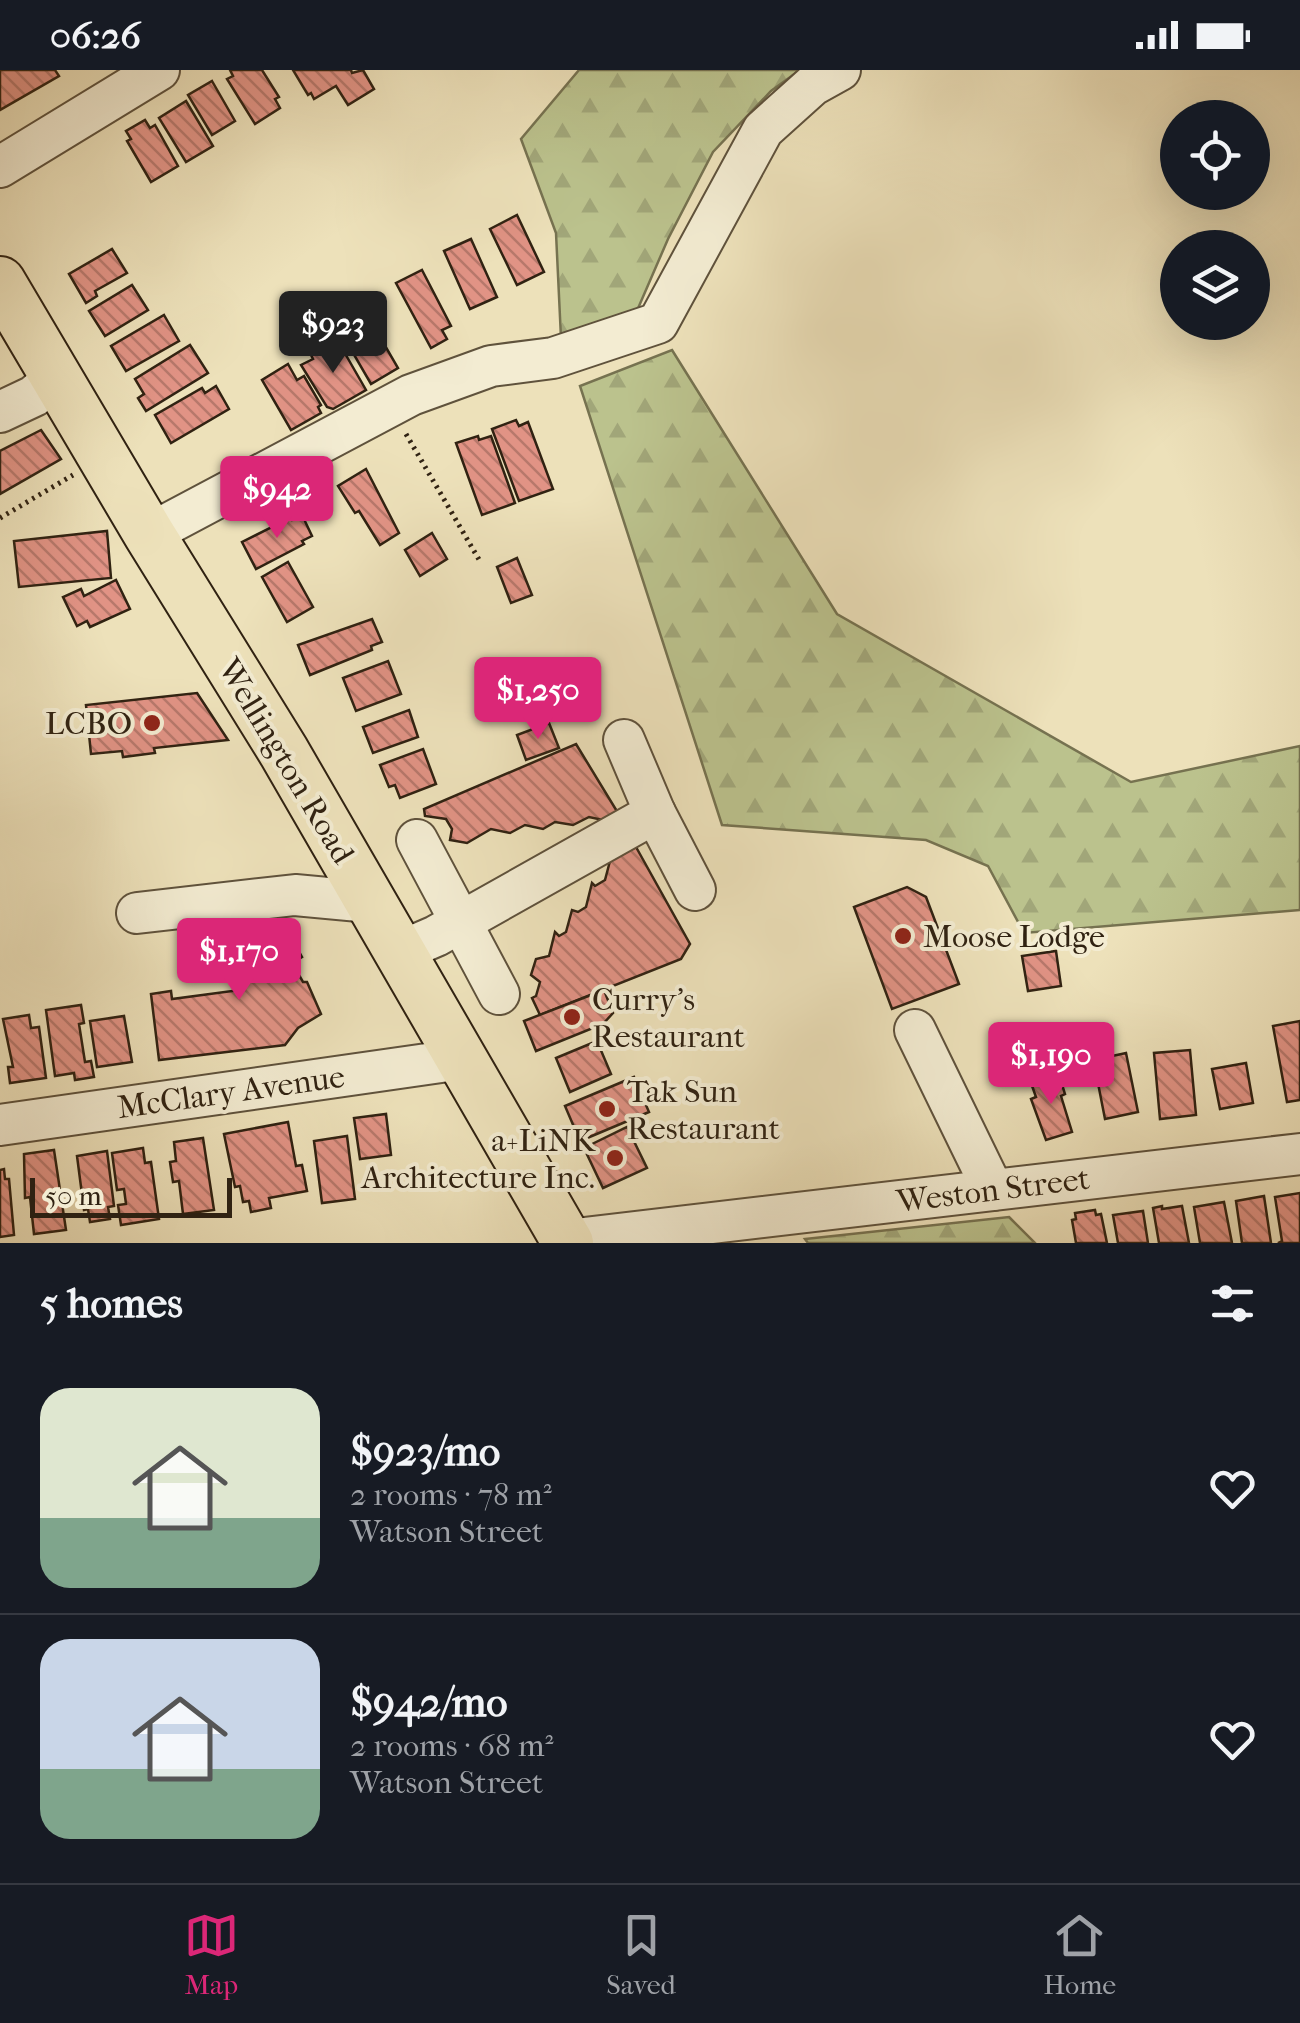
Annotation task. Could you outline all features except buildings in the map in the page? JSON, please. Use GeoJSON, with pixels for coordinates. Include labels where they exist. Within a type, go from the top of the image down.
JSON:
{"type":"FeatureCollection","features":[{"type":"Feature","properties":{"kind":"main road","name":"Wellington Road"},"geometry":{"type":"LineString","coordinates":[[0,282],[284,752],[462,1059],[559,1239]]}},
{"type":"Feature","properties":{"kind":"street"},"geometry":{"type":"LineString","coordinates":[[0,167],[158,70]]}},
{"type":"Feature","properties":{"kind":"street"},"geometry":{"type":"LineString","coordinates":[[149,534],[411,394],[491,366],[553,358],[658,323],[763,130],[812,85],[840,70]]}},
{"type":"Feature","properties":{"kind":"street"},"geometry":{"type":"LineString","coordinates":[[0,412],[34,396],[56,378]]}},
{"type":"Feature","properties":{"kind":"street"},"geometry":{"type":"LineString","coordinates":[[624,740],[655,813],[695,890]]}},
{"type":"Feature","properties":{"kind":"street"},"geometry":{"type":"LineString","coordinates":[[399,952],[655,813]]}},
{"type":"Feature","properties":{"kind":"street"},"geometry":{"type":"LineString","coordinates":[[417,840],[499,994]]}},
{"type":"Feature","properties":{"kind":"street"},"geometry":{"type":"LineString","coordinates":[[296,896],[334,842]]}},
{"type":"Feature","properties":{"kind":"street"},"geometry":{"type":"LineString","coordinates":[[138,913],[296,896],[370,902]]}},
{"type":"Feature","properties":{"kind":"street"},"geometry":{"type":"LineString","coordinates":[[915,1030],[993,1190]]}},
{"type":"Feature","properties":{"kind":"street","name":"McClary Avenue"},"geometry":{"type":"LineString","coordinates":[[0,1125],[462,1059]]}},
{"type":"Feature","properties":{"kind":"street","name":"Weston Street"},"geometry":{"type":"LineString","coordinates":[[559,1239],[1300,1154]]}},
{"type":"Feature","properties":{"kind":"path"},"geometry":{"type":"LineString","coordinates":[[387,407],[421,457],[481,563]]}},
{"type":"Feature","properties":{"kind":"path"},"geometry":{"type":"LineString","coordinates":[[0,518],[80,471]]}},
{"type":"Feature","properties":{"kind":"green space"},"geometry":{"type":"Polygon","coordinates":[[[579,70],[800,70],[771,91],[713,152],[668,239],[636,313],[561,338],[556,233],[521,139],[579,70]]]}},
{"type":"Feature","properties":{"kind":"green space"},"geometry":{"type":"Polygon","coordinates":[[[672,350],[837,614],[1131,782],[1300,746],[1300,910],[1024,933],[988,866],[926,840],[722,825],[580,386],[672,350]]]}},
{"type":"Feature","properties":{"kind":"green space"},"geometry":{"type":"Polygon","coordinates":[[[1009,1217],[1035,1243],[808,1243],[805,1239],[1009,1217]]]}},
{"type":"Feature","properties":{"kind":"place","name":"LCBO"},"geometry":{"type":"Point","coordinates":[152,723]}},
{"type":"Feature","properties":{"kind":"place","name":"Moose Lodge"},"geometry":{"type":"Point","coordinates":[903,936]}},
{"type":"Feature","properties":{"kind":"place","name":"Curry's Restaurant"},"geometry":{"type":"Point","coordinates":[572,1017]}},
{"type":"Feature","properties":{"kind":"place","name":"Tak Sun Restaurant"},"geometry":{"type":"Point","coordinates":[607,1109]}},
{"type":"Feature","properties":{"kind":"place","name":"a+LiNK Architecture Inc."},"geometry":{"type":"Point","coordinates":[615,1158]}}]}
